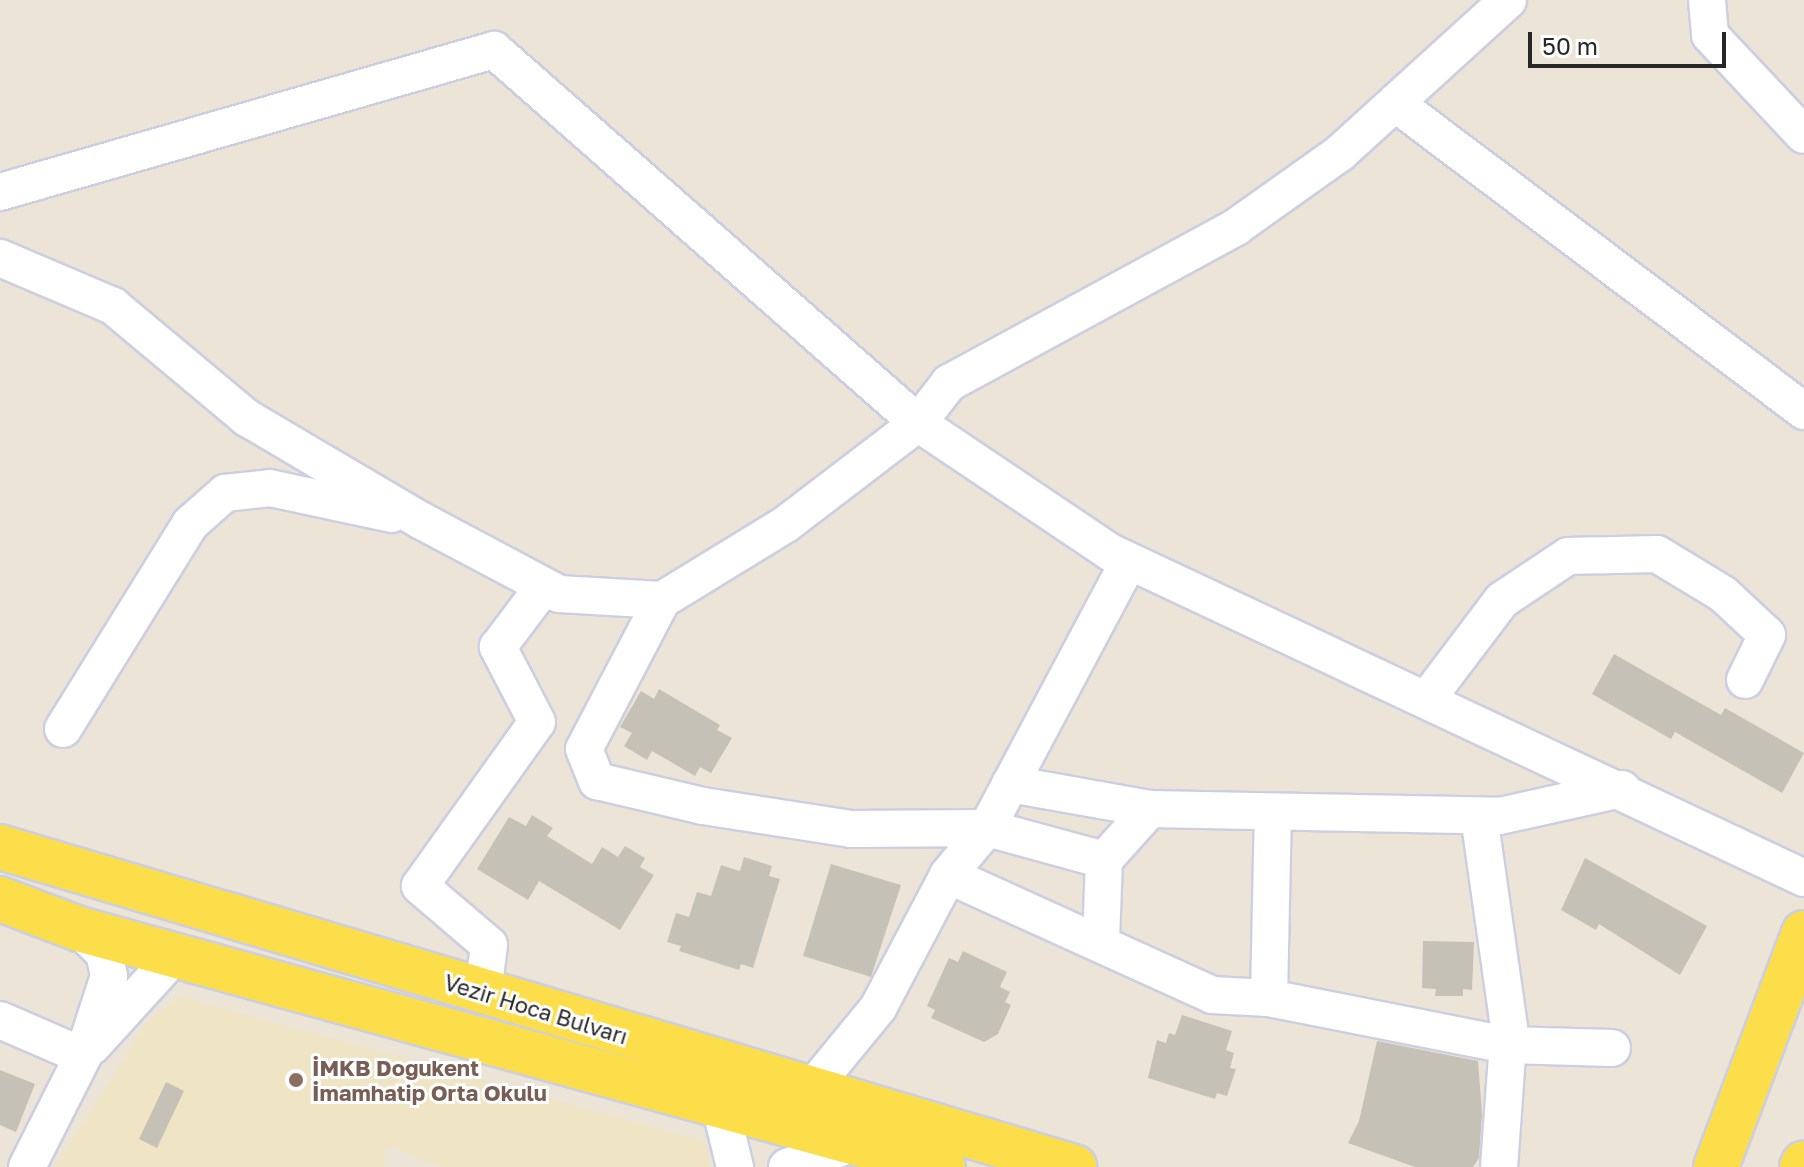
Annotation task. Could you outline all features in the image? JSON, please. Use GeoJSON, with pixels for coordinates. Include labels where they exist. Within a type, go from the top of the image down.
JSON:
{"type":"FeatureCollection","features":[{"type":"Feature","properties":{"kind":"main road","name":"Vezir Hoca Bulvarı"},"geometry":{"type":"LineString","coordinates":[[0,847],[809,1092],[1074,1167]]}},
{"type":"Feature","properties":{"kind":"main road","name":"Vezir Hoca Bulvarı"},"geometry":{"type":"LineString","coordinates":[[0,899],[79,929],[719,1102],[943,1167]]}},
{"type":"Feature","properties":{"kind":"main road"},"geometry":{"type":"LineString","coordinates":[[1716,1167],[1804,933]]}},
{"type":"Feature","properties":{"kind":"street"},"geometry":{"type":"LineString","coordinates":[[1104,860],[987,828],[851,829],[703,806],[597,781],[584,749],[662,600],[786,524],[918,423],[949,383],[1236,227],[1340,153],[1508,0]]}},
{"type":"Feature","properties":{"kind":"street"},"geometry":{"type":"LineString","coordinates":[[1707,1],[1710,35],[1802,128]]}},
{"type":"Feature","properties":{"kind":"street"},"geometry":{"type":"LineString","coordinates":[[0,192],[494,50],[918,423],[1129,561],[1622,789],[1804,878]]}},
{"type":"Feature","properties":{"kind":"street"},"geometry":{"type":"LineString","coordinates":[[1395,103],[1804,411]]}},
{"type":"Feature","properties":{"kind":"street"},"geometry":{"type":"LineString","coordinates":[[0,258],[113,306],[247,418],[420,520],[559,594],[662,600]]}},
{"type":"Feature","properties":{"kind":"street"},"geometry":{"type":"LineString","coordinates":[[63,729],[190,524],[225,493],[270,488],[420,520]]}},
{"type":"Feature","properties":{"kind":"street"},"geometry":{"type":"LineString","coordinates":[[1427,699],[1502,600],[1568,556],[1657,554],[1723,594],[1767,635],[1745,680]]}},
{"type":"Feature","properties":{"kind":"street"},"geometry":{"type":"LineString","coordinates":[[809,1092],[878,1008],[948,875],[987,828],[1129,561]]}},
{"type":"Feature","properties":{"kind":"street"},"geometry":{"type":"LineString","coordinates":[[483,992],[489,945],[420,886],[537,722],[498,647],[544,586]]}},
{"type":"Feature","properties":{"kind":"street"},"geometry":{"type":"LineString","coordinates":[[1010,784],[1150,809],[1479,816],[1500,816],[1622,789]]}},
{"type":"Feature","properties":{"kind":"street"},"geometry":{"type":"LineString","coordinates":[[1101,941],[1104,860],[1150,809]]}},
{"type":"Feature","properties":{"kind":"street"},"geometry":{"type":"LineString","coordinates":[[1269,998],[1273,813]]}},
{"type":"Feature","properties":{"kind":"street"},"geometry":{"type":"LineString","coordinates":[[1479,816],[1507,1045],[1499,1167]]}},
{"type":"Feature","properties":{"kind":"street"},"geometry":{"type":"LineString","coordinates":[[948,875],[1101,941],[1212,995],[1269,998],[1507,1045],[1612,1048]]}},
{"type":"Feature","properties":{"kind":"street"},"geometry":{"type":"LineString","coordinates":[[27,1167],[83,1056],[109,976],[104,953],[79,929]]}},
{"type":"Feature","properties":{"kind":"street"},"geometry":{"type":"LineString","coordinates":[[83,1056],[175,955]]}},
{"type":"Feature","properties":{"kind":"street"},"geometry":{"type":"LineString","coordinates":[[0,1020],[83,1056]]}},
{"type":"Feature","properties":{"kind":"street"},"geometry":{"type":"LineString","coordinates":[[719,1102],[735,1167]]}},
{"type":"Feature","properties":{"kind":"street"},"geometry":{"type":"LineString","coordinates":[[787,1167],[860,1141]]}},
{"type":"Feature","properties":{"kind":"shaded area","name":"İMKB Doğukent İmamhatip Orta Okulu"},"geometry":{"type":"Polygon","coordinates":[[[181,997],[706,1142],[710,1167],[442,1167],[386,1145],[384,1167],[55,1167],[150,1018],[181,997]]]}},
{"type":"Feature","properties":{"kind":"building"},"geometry":{"type":"Polygon","coordinates":[[[1614,654],[1721,715],[1725,708],[1804,753],[1782,793],[1675,732],[1671,739],[1592,694],[1614,654]]]}},
{"type":"Feature","properties":{"kind":"building"},"geometry":{"type":"Polygon","coordinates":[[[659,689],[720,725],[717,730],[732,738],[711,773],[700,767],[695,776],[652,751],[647,760],[624,746],[632,733],[620,727],[641,691],[654,699],[659,689]]]}},
{"type":"Feature","properties":{"kind":"building"},"geometry":{"type":"Polygon","coordinates":[[[532,815],[553,828],[547,836],[592,864],[602,847],[618,857],[625,846],[645,858],[640,867],[654,875],[620,930],[539,881],[528,900],[477,869],[509,817],[526,826],[532,815]]]}},
{"type":"Feature","properties":{"kind":"building"},"geometry":{"type":"Polygon","coordinates":[[[744,857],[772,866],[769,876],[780,879],[753,968],[741,964],[739,970],[679,951],[681,946],[667,942],[676,913],[689,917],[697,892],[711,896],[721,865],[740,871],[744,857]]]}},
{"type":"Feature","properties":{"kind":"building"},"geometry":{"type":"Polygon","coordinates":[[[1585,858],[1707,926],[1680,975],[1599,924],[1596,930],[1561,910],[1585,858]]]}},
{"type":"Feature","properties":{"kind":"building"},"geometry":{"type":"Polygon","coordinates":[[[831,864],[901,885],[871,977],[803,956],[831,864]]]}},
{"type":"Feature","properties":{"kind":"building"},"geometry":{"type":"Polygon","coordinates":[[[1423,941],[1474,942],[1472,990],[1463,989],[1463,996],[1435,996],[1436,989],[1422,988],[1423,941]]]}},
{"type":"Feature","properties":{"kind":"building"},"geometry":{"type":"Polygon","coordinates":[[[963,951],[1007,972],[1000,987],[1010,992],[1005,1002],[1011,1005],[998,1034],[984,1042],[931,1018],[935,1010],[927,1006],[949,958],[958,962],[963,951]]]}},
{"type":"Feature","properties":{"kind":"building"},"geometry":{"type":"Polygon","coordinates":[[[1182,1015],[1232,1031],[1226,1050],[1234,1053],[1230,1068],[1236,1069],[1227,1096],[1217,1093],[1215,1099],[1148,1078],[1157,1040],[1166,1043],[1169,1033],[1175,1035],[1182,1015]]]}},
{"type":"Feature","properties":{"kind":"building"},"geometry":{"type":"Polygon","coordinates":[[[1377,1041],[1478,1061],[1482,1113],[1479,1158],[1473,1167],[1415,1167],[1348,1143],[1359,1121],[1377,1041]]]}},
{"type":"Feature","properties":{"kind":"building"},"geometry":{"type":"Polygon","coordinates":[[[0,1070],[35,1084],[16,1132],[0,1125],[0,1070]]]}},
{"type":"Feature","properties":{"kind":"building"},"geometry":{"type":"Polygon","coordinates":[[[166,1082],[184,1091],[157,1148],[139,1139],[166,1082]]]}},
{"type":"Feature","properties":{"kind":"place","name":"İMKB Doğukent İmamhatip Orta Okulu"},"geometry":{"type":"Point","coordinates":[296,1080]}}]}
